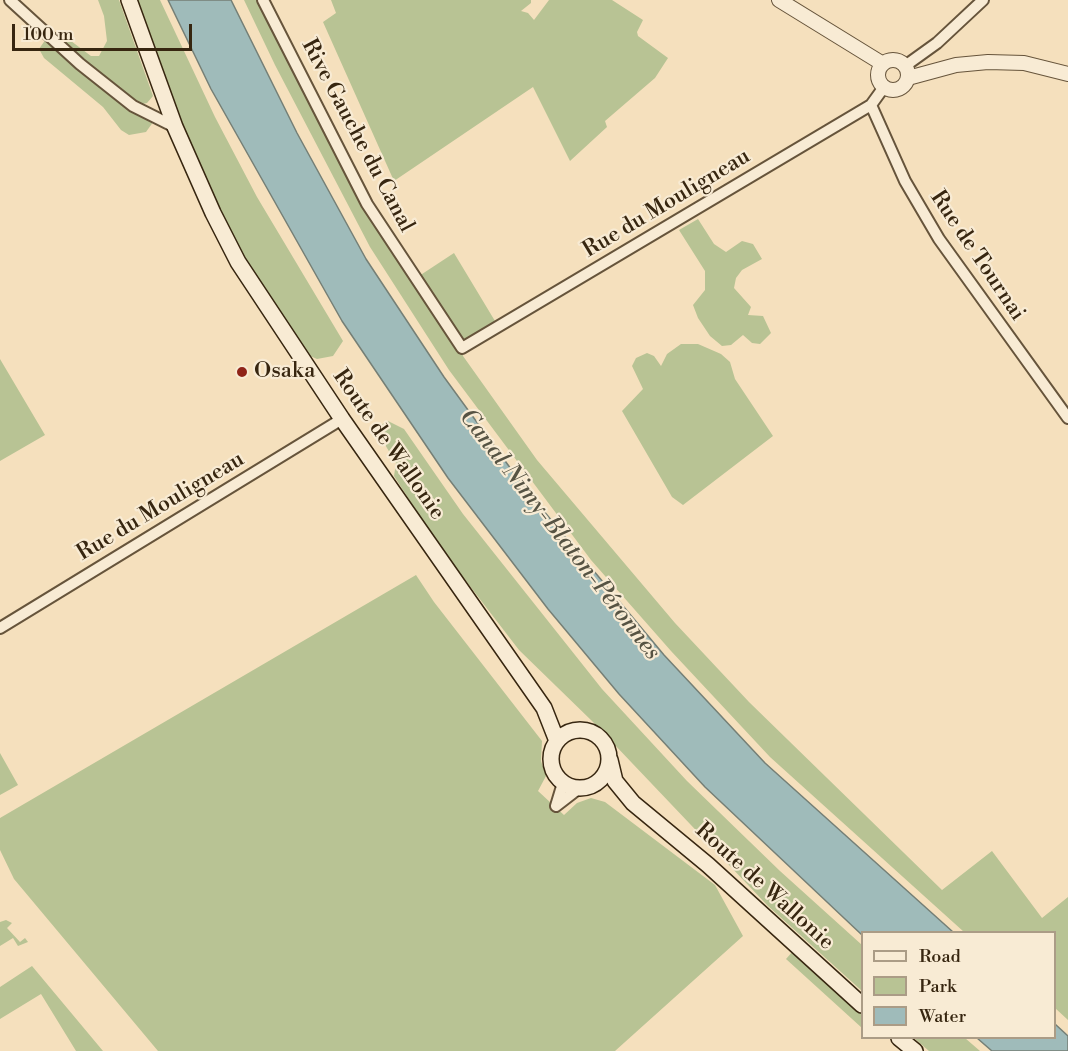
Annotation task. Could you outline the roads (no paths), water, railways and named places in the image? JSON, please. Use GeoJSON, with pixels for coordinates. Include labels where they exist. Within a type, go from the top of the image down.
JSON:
{"type":"FeatureCollection","features":[{"type":"Feature","properties":{"kind":"main road","name":"Route de Wallonie"},"geometry":{"type":"LineString","coordinates":[[129,0],[175,127],[217,222],[238,262],[342,419],[544,708]]}},
{"type":"Feature","properties":{"kind":"main road"},"geometry":{"type":"LineString","coordinates":[[544,708],[562,723],[599,737],[605,744],[615,781],[633,804]]}},
{"type":"Feature","properties":{"kind":"main road"},"geometry":{"type":"LineString","coordinates":[[544,708],[557,741]]}},
{"type":"Feature","properties":{"kind":"main road"},"geometry":{"type":"LineString","coordinates":[[582,730],[564,735],[557,741],[551,759],[552,768],[563,783],[582,788],[606,790],[633,804]]}},
{"type":"Feature","properties":{"kind":"main road"},"geometry":{"type":"LineString","coordinates":[[582,788],[600,781],[605,775],[610,760]]}},
{"type":"Feature","properties":{"kind":"main road","name":"Route de Wallonie"},"geometry":{"type":"LineString","coordinates":[[633,804],[708,865],[861,1004]]}},
{"type":"Feature","properties":{"kind":"main road"},"geometry":{"type":"LineString","coordinates":[[900,1039],[915,1051]]}},
{"type":"Feature","properties":{"kind":"street"},"geometry":{"type":"LineString","coordinates":[[10,0],[80,64],[133,106],[175,127]]}},
{"type":"Feature","properties":{"kind":"street","name":"Rive Gauche du Canal"},"geometry":{"type":"LineString","coordinates":[[263,0],[367,204],[462,348]]}},
{"type":"Feature","properties":{"kind":"street"},"geometry":{"type":"LineString","coordinates":[[779,0],[883,64]]}},
{"type":"Feature","properties":{"kind":"street"},"geometry":{"type":"LineString","coordinates":[[983,0],[906,72],[900,88],[894,90],[884,87],[879,77],[883,64],[892,60],[906,72],[988,62],[1024,63],[1068,74]]}},
{"type":"Feature","properties":{"kind":"street","name":"Rue du Mouligneau"},"geometry":{"type":"LineString","coordinates":[[462,348],[871,105],[884,87]]}},
{"type":"Feature","properties":{"kind":"street","name":"Rue de Tournai"},"geometry":{"type":"LineString","coordinates":[[871,105],[905,181],[939,239],[1068,418]]}},
{"type":"Feature","properties":{"kind":"street"},"geometry":{"type":"LineString","coordinates":[[1058,405],[1068,396]]}},
{"type":"Feature","properties":{"kind":"street","name":"Rue du Mouligneau"},"geometry":{"type":"LineString","coordinates":[[0,628],[342,419]]}},
{"type":"Feature","properties":{"kind":"street"},"geometry":{"type":"LineString","coordinates":[[563,783],[556,806],[582,788]]}},
{"type":"Feature","properties":{"kind":"water","name":"Canal Nimy-Blaton-Péronnes"},"geometry":{"type":"Polygon","coordinates":[[[168,0],[231,0],[297,133],[366,259],[444,377],[527,491],[664,655],[765,763],[952,931],[861,931],[861,934],[705,787],[619,694],[548,609],[448,478],[342,321],[211,89],[168,0]]]}},
{"type":"Feature","properties":{"kind":"water"},"geometry":{"type":"Polygon","coordinates":[[[1056,1025],[1068,1036],[1068,1051],[992,1051],[978,1039],[1056,1039],[1056,1025]]]}},
{"type":"Feature","properties":{"kind":"place","name":"Osaka"},"geometry":{"type":"Point","coordinates":[242,372]}}]}
